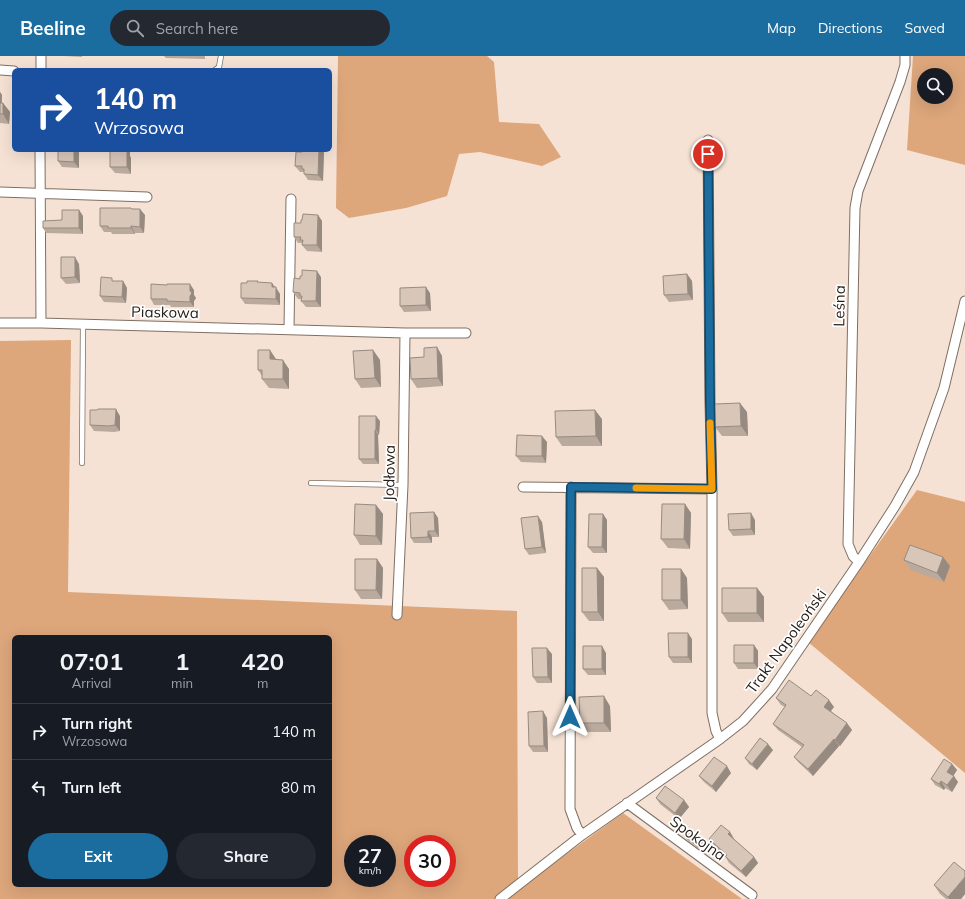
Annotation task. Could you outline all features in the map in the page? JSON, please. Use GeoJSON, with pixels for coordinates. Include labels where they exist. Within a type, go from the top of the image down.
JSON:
{"type":"FeatureCollection","features":[{"type":"Feature","properties":{"kind":"street"},"geometry":{"type":"LineString","coordinates":[[41,56],[41,68]]}},
{"type":"Feature","properties":{"kind":"street","name":"Leśna"},"geometry":{"type":"LineString","coordinates":[[860,562],[853,556],[848,544],[855,208],[858,191],[900,82],[905,65],[905,56]]}},
{"type":"Feature","properties":{"kind":"street"},"geometry":{"type":"LineString","coordinates":[[0,70],[12,71]]}},
{"type":"Feature","properties":{"kind":"street"},"geometry":{"type":"LineString","coordinates":[[708,140],[712,489],[712,713],[716,731],[720,739]]}},
{"type":"Feature","properties":{"kind":"street"},"geometry":{"type":"LineString","coordinates":[[40,152],[41,323]]}},
{"type":"Feature","properties":{"kind":"street"},"geometry":{"type":"LineString","coordinates":[[0,192],[146,197]]}},
{"type":"Feature","properties":{"kind":"street"},"geometry":{"type":"LineString","coordinates":[[289,329],[291,199]]}},
{"type":"Feature","properties":{"kind":"street","name":"Trakt Napoleoński"},"geometry":{"type":"LineString","coordinates":[[500,899],[582,835],[720,739],[743,721],[772,690],[860,562],[895,506],[914,472],[944,388],[965,301]]}},
{"type":"Feature","properties":{"kind":"street","name":"Piaskowa"},"geometry":{"type":"LineString","coordinates":[[0,323],[405,333],[466,333]]}},
{"type":"Feature","properties":{"kind":"street","name":"Jodłowa"},"geometry":{"type":"LineString","coordinates":[[397,615],[403,485],[405,333]]}},
{"type":"Feature","properties":{"kind":"street"},"geometry":{"type":"LineString","coordinates":[[523,487],[712,489]]}},
{"type":"Feature","properties":{"kind":"street"},"geometry":{"type":"LineString","coordinates":[[571,487],[570,809],[577,828],[582,835]]}},
{"type":"Feature","properties":{"kind":"street","name":"Spokojna"},"geometry":{"type":"LineString","coordinates":[[627,803],[752,895]]}},
{"type":"Feature","properties":{"kind":"lane"},"geometry":{"type":"LineString","coordinates":[[218,68],[221,56]]}},
{"type":"Feature","properties":{"kind":"lane"},"geometry":{"type":"LineString","coordinates":[[82,463],[83,324]]}},
{"type":"Feature","properties":{"kind":"lane"},"geometry":{"type":"LineString","coordinates":[[311,483],[403,485]]}},
{"type":"Feature","properties":{"kind":"shaded area"},"geometry":{"type":"Polygon","coordinates":[[[338,56],[487,56],[494,62],[499,122],[539,124],[561,157],[542,166],[480,152],[459,154],[447,196],[406,208],[349,218],[336,208],[338,56]]]}},
{"type":"Feature","properties":{"kind":"shaded area"},"geometry":{"type":"Polygon","coordinates":[[[913,56],[965,56],[965,165],[907,150],[913,56]]]}},
{"type":"Feature","properties":{"kind":"shaded area"},"geometry":{"type":"Polygon","coordinates":[[[71,340],[68,592],[517,611],[518,889],[623,813],[742,899],[0,899],[0,341],[71,340]]]}},
{"type":"Feature","properties":{"kind":"shaded area"},"geometry":{"type":"Polygon","coordinates":[[[917,490],[965,502],[965,773],[808,642],[917,490]]]}},
{"type":"Feature","properties":{"kind":"building"},"geometry":{"type":"Polygon","coordinates":[[[0,103],[3,103],[3,114],[0,114],[0,103]]]}},
{"type":"Feature","properties":{"kind":"building"},"geometry":{"type":"Polygon","coordinates":[[[58,152],[74,152],[74,162],[58,161],[58,152]]]}},
{"type":"Feature","properties":{"kind":"building"},"geometry":{"type":"Polygon","coordinates":[[[110,152],[127,152],[127,167],[110,167],[110,152]]]}},
{"type":"Feature","properties":{"kind":"building"},"geometry":{"type":"Polygon","coordinates":[[[296,152],[319,152],[318,175],[304,174],[304,169],[302,169],[302,166],[295,166],[296,152]]]}},
{"type":"Feature","properties":{"kind":"building"},"geometry":{"type":"Polygon","coordinates":[[[100,208],[140,209],[140,227],[131,226],[131,228],[108,228],[108,226],[100,226],[100,208]]]}},
{"type":"Feature","properties":{"kind":"building"},"geometry":{"type":"Polygon","coordinates":[[[62,210],[79,210],[79,228],[43,228],[43,221],[62,220],[62,210]]]}},
{"type":"Feature","properties":{"kind":"building"},"geometry":{"type":"Polygon","coordinates":[[[303,214],[318,215],[317,245],[302,245],[303,240],[300,240],[301,237],[294,237],[294,223],[301,223],[303,214]]]}},
{"type":"Feature","properties":{"kind":"building"},"geometry":{"type":"Polygon","coordinates":[[[61,257],[75,257],[75,277],[61,278],[61,257]]]}},
{"type":"Feature","properties":{"kind":"building"},"geometry":{"type":"Polygon","coordinates":[[[302,270],[317,271],[316,301],[301,301],[302,296],[300,296],[300,293],[293,292],[294,278],[300,279],[300,276],[302,276],[302,270]]]}},
{"type":"Feature","properties":{"kind":"building"},"geometry":{"type":"Polygon","coordinates":[[[687,274],[688,294],[664,295],[663,276],[687,274]]]}},
{"type":"Feature","properties":{"kind":"building"},"geometry":{"type":"Polygon","coordinates":[[[101,277],[112,278],[112,281],[123,281],[122,297],[100,296],[101,277]]]}},
{"type":"Feature","properties":{"kind":"building"},"geometry":{"type":"Polygon","coordinates":[[[247,281],[272,283],[272,287],[276,287],[276,299],[241,298],[241,283],[247,283],[247,281]]]}},
{"type":"Feature","properties":{"kind":"building"},"geometry":{"type":"Polygon","coordinates":[[[151,284],[190,284],[190,291],[192,293],[190,296],[190,302],[167,301],[167,299],[151,299],[151,284]]]}},
{"type":"Feature","properties":{"kind":"building"},"geometry":{"type":"Polygon","coordinates":[[[426,287],[426,305],[400,306],[400,288],[426,287]]]}},
{"type":"Feature","properties":{"kind":"building"},"geometry":{"type":"Polygon","coordinates":[[[437,347],[438,378],[411,379],[410,358],[424,357],[424,348],[437,347]]]}},
{"type":"Feature","properties":{"kind":"building"},"geometry":{"type":"Polygon","coordinates":[[[258,350],[270,350],[270,359],[283,360],[283,379],[262,379],[262,370],[258,370],[258,350]]]}},
{"type":"Feature","properties":{"kind":"building"},"geometry":{"type":"Polygon","coordinates":[[[373,350],[375,378],[355,379],[353,351],[373,350]]]}},
{"type":"Feature","properties":{"kind":"building"},"geometry":{"type":"Polygon","coordinates":[[[740,403],[741,426],[715,427],[715,404],[740,403]]]}},
{"type":"Feature","properties":{"kind":"building"},"geometry":{"type":"Polygon","coordinates":[[[116,409],[115,425],[90,425],[90,410],[116,409]]]}},
{"type":"Feature","properties":{"kind":"building"},"geometry":{"type":"Polygon","coordinates":[[[595,410],[596,436],[556,437],[555,411],[595,410]]]}},
{"type":"Feature","properties":{"kind":"building"},"geometry":{"type":"Polygon","coordinates":[[[359,416],[376,416],[375,459],[359,459],[359,416]]]}},
{"type":"Feature","properties":{"kind":"building"},"geometry":{"type":"Polygon","coordinates":[[[517,435],[542,436],[542,456],[516,456],[517,435]]]}},
{"type":"Feature","properties":{"kind":"building"},"geometry":{"type":"Polygon","coordinates":[[[355,504],[376,505],[376,536],[354,535],[355,504]]]}},
{"type":"Feature","properties":{"kind":"building"},"geometry":{"type":"Polygon","coordinates":[[[662,504],[685,504],[684,539],[661,539],[662,504]]]}},
{"type":"Feature","properties":{"kind":"building"},"geometry":{"type":"Polygon","coordinates":[[[434,512],[435,531],[428,531],[428,537],[411,538],[410,513],[434,512]]]}},
{"type":"Feature","properties":{"kind":"building"},"geometry":{"type":"Polygon","coordinates":[[[751,513],[751,529],[729,530],[728,514],[751,513]]]}},
{"type":"Feature","properties":{"kind":"building"},"geometry":{"type":"Polygon","coordinates":[[[589,514],[603,514],[602,547],[588,547],[589,514]]]}},
{"type":"Feature","properties":{"kind":"building"},"geometry":{"type":"Polygon","coordinates":[[[538,516],[542,547],[525,549],[521,518],[538,516]]]}},
{"type":"Feature","properties":{"kind":"building"},"geometry":{"type":"Polygon","coordinates":[[[910,545],[943,557],[937,573],[904,560],[910,545]]]}},
{"type":"Feature","properties":{"kind":"building"},"geometry":{"type":"Polygon","coordinates":[[[355,559],[377,559],[376,590],[355,590],[355,559]]]}},
{"type":"Feature","properties":{"kind":"building"},"geometry":{"type":"Polygon","coordinates":[[[582,568],[597,568],[598,612],[582,612],[582,568]]]}},
{"type":"Feature","properties":{"kind":"building"},"geometry":{"type":"Polygon","coordinates":[[[662,569],[681,569],[681,600],[662,600],[662,569]]]}},
{"type":"Feature","properties":{"kind":"building"},"geometry":{"type":"Polygon","coordinates":[[[722,588],[757,588],[757,613],[722,613],[722,588]]]}},
{"type":"Feature","properties":{"kind":"building"},"geometry":{"type":"Polygon","coordinates":[[[668,633],[688,633],[688,657],[669,657],[668,633]]]}},
{"type":"Feature","properties":{"kind":"building"},"geometry":{"type":"Polygon","coordinates":[[[734,645],[754,645],[754,663],[734,663],[734,645]]]}},
{"type":"Feature","properties":{"kind":"building"},"geometry":{"type":"Polygon","coordinates":[[[583,646],[602,646],[602,669],[583,669],[583,646]]]}},
{"type":"Feature","properties":{"kind":"building"},"geometry":{"type":"Polygon","coordinates":[[[532,648],[547,648],[548,677],[533,677],[532,648]]]}},
{"type":"Feature","properties":{"kind":"building"},"geometry":{"type":"Polygon","coordinates":[[[789,680],[811,696],[816,690],[829,700],[824,707],[847,723],[835,740],[834,739],[808,769],[794,757],[804,745],[773,724],[786,705],[776,698],[789,680]]]}},
{"type":"Feature","properties":{"kind":"building"},"geometry":{"type":"Polygon","coordinates":[[[604,696],[604,723],[580,723],[579,697],[604,696]]]}},
{"type":"Feature","properties":{"kind":"building"},"geometry":{"type":"Polygon","coordinates":[[[543,711],[544,746],[529,746],[528,712],[543,711]]]}},
{"type":"Feature","properties":{"kind":"building"},"geometry":{"type":"Polygon","coordinates":[[[760,738],[768,744],[752,764],[745,758],[760,738]]]}},
{"type":"Feature","properties":{"kind":"building"},"geometry":{"type":"Polygon","coordinates":[[[714,757],[727,766],[712,786],[699,776],[714,757]]]}},
{"type":"Feature","properties":{"kind":"building"},"geometry":{"type":"Polygon","coordinates":[[[944,759],[952,764],[947,772],[954,776],[947,785],[941,781],[939,784],[931,779],[944,759]]]}},
{"type":"Feature","properties":{"kind":"building"},"geometry":{"type":"Polygon","coordinates":[[[665,786],[684,800],[675,813],[656,798],[665,786]]]}},
{"type":"Feature","properties":{"kind":"building"},"geometry":{"type":"Polygon","coordinates":[[[721,825],[730,832],[728,834],[754,857],[741,871],[725,856],[727,855],[709,839],[721,825]]]}},
{"type":"Feature","properties":{"kind":"building"},"geometry":{"type":"Polygon","coordinates":[[[688,830],[700,839],[696,845],[684,836],[688,830]]]}},
{"type":"Feature","properties":{"kind":"building"},"geometry":{"type":"Polygon","coordinates":[[[954,862],[965,871],[965,877],[948,897],[934,885],[954,862]]]}},
{"type":"Feature","properties":{"kind":"slow traffic"},"geometry":{"type":"LineString","coordinates":[[636,488],[712,489],[710,423]]}},
{"type":"Feature","properties":{"kind":"route"},"geometry":{"type":"LineString","coordinates":[[570,717],[571,487],[712,489],[708,154]]}}]}
